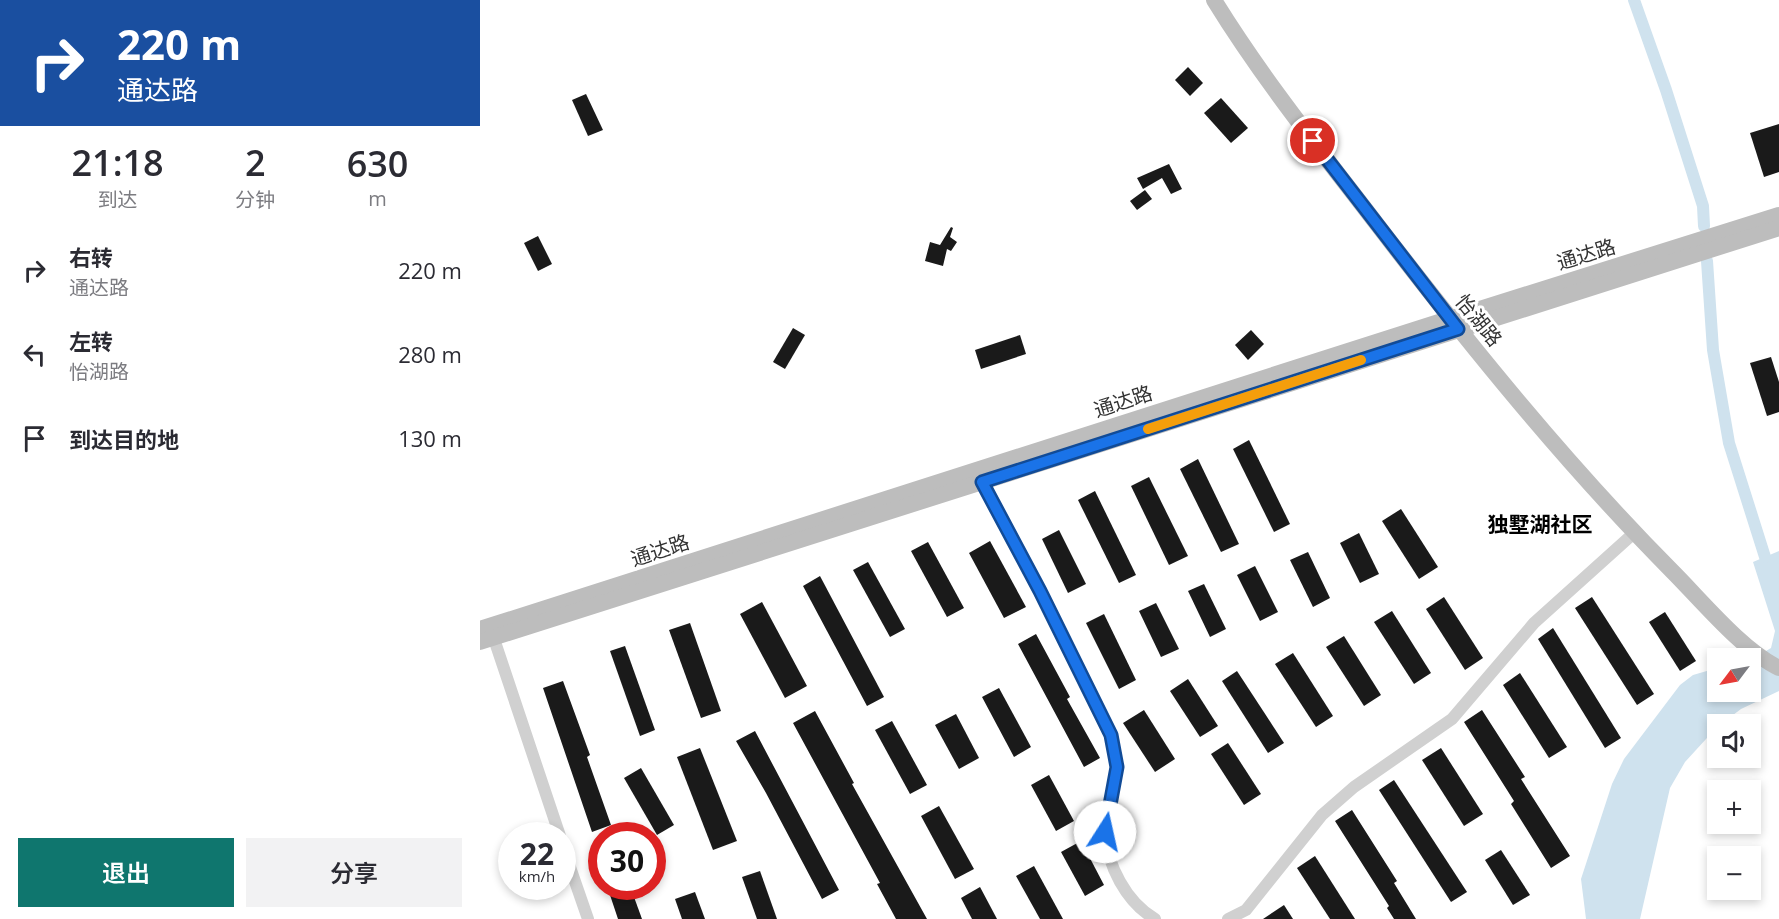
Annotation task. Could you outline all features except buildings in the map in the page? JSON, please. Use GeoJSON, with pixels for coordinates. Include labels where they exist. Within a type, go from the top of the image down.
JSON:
{"type":"FeatureCollection","features":[{"type":"Feature","properties":{"kind":"main road","name":"怡湖路"},"geometry":{"type":"LineString","coordinates":[[1214,0],[1284,104],[1454,324],[1590,485],[1742,642],[1768,663],[1779,668]]}},
{"type":"Feature","properties":{"kind":"main road","name":"通达路"},"geometry":{"type":"LineString","coordinates":[[486,634],[1454,324],[1779,215]]}},
{"type":"Feature","properties":{"kind":"main road","name":"通达路"},"geometry":{"type":"LineString","coordinates":[[1454,324],[1779,228]]}},
{"type":"Feature","properties":{"kind":"street"},"geometry":{"type":"LineString","coordinates":[[979,476],[1040,591],[1111,735],[1117,767],[1105,832],[1106,843],[1121,884],[1155,919]]}},
{"type":"Feature","properties":{"kind":"street"},"geometry":{"type":"LineString","coordinates":[[1228,919],[1246,910],[1322,815],[1354,787],[1452,719],[1534,623],[1634,533]]}},
{"type":"Feature","properties":{"kind":"street"},"geometry":{"type":"LineString","coordinates":[[486,634],[555,822]]}},
{"type":"Feature","properties":{"kind":"street"},"geometry":{"type":"LineString","coordinates":[[576,884],[588,919]]}},
{"type":"Feature","properties":{"kind":"water"},"geometry":{"type":"Polygon","coordinates":[[[1779,551],[1779,691],[1761,700],[1761,654],[1771,648],[1775,631],[1753,562],[1779,551]]]}},
{"type":"Feature","properties":{"kind":"water"},"geometry":{"type":"Polygon","coordinates":[[[1707,671],[1707,702],[1756,702],[1734,714],[1707,714],[1707,738],[1685,762],[1670,788],[1640,919],[1586,919],[1581,879],[1612,784],[1624,759],[1680,685],[1693,675],[1707,671]]]}},
{"type":"Feature","properties":{"kind":"waterway"},"geometry":{"type":"LineString","coordinates":[[1634,0],[1703,206],[1704,226]]}},
{"type":"Feature","properties":{"kind":"waterway"},"geometry":{"type":"LineString","coordinates":[[1707,261],[1713,350],[1729,443],[1765,557]]}},
{"type":"Feature","properties":{"kind":"slow traffic"},"geometry":{"type":"LineString","coordinates":[[1148,429],[1361,360]]}},
{"type":"Feature","properties":{"kind":"district","name":"独墅湖社区"},"geometry":{"type":"Point","coordinates":[1540,524]}},
{"type":"Feature","properties":{"kind":"route"},"geometry":{"type":"LineString","coordinates":[[1105,832],[1117,767],[1111,735],[1040,591],[982,482],[1458,329],[1313,141]]}}]}
